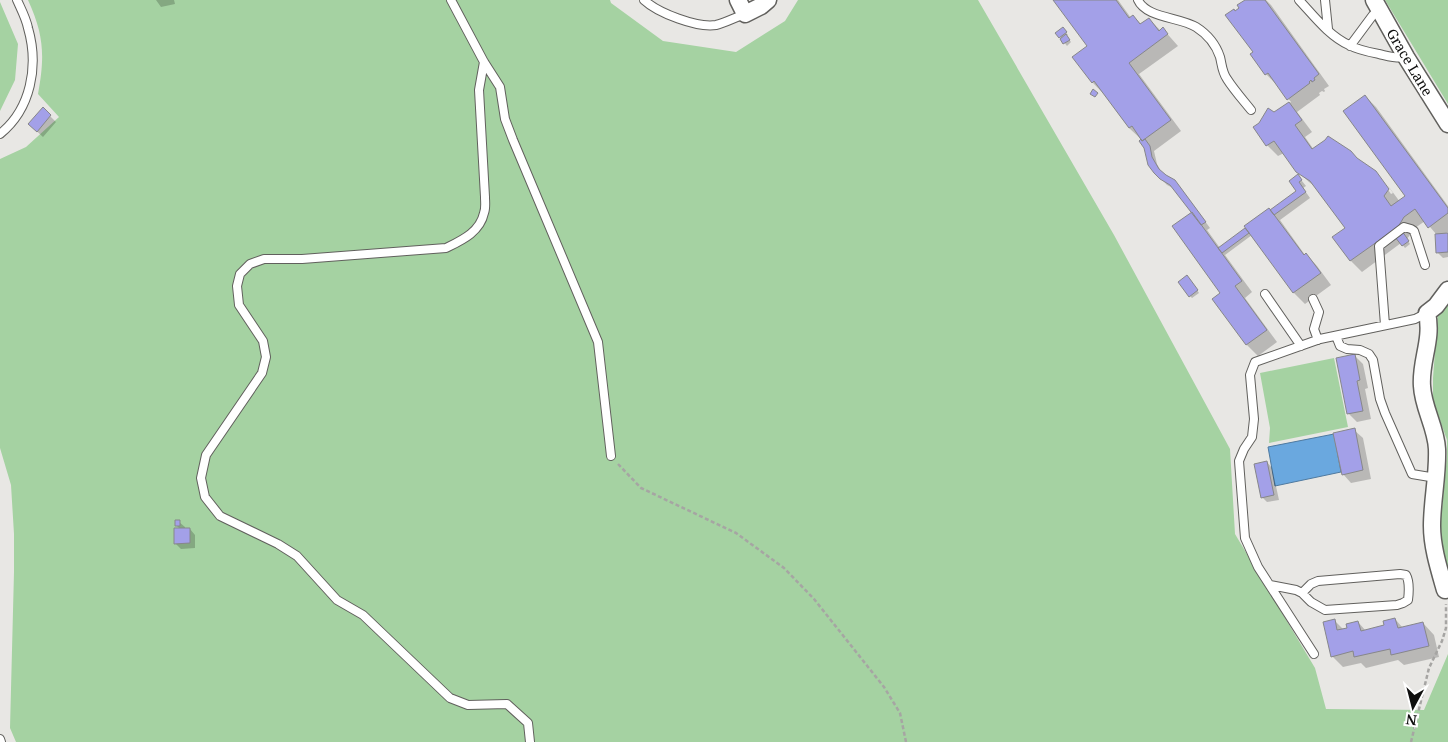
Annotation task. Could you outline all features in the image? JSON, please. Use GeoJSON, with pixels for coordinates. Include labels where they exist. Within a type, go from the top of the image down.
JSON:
{"type":"FeatureCollection","features":[{"type":"Feature","properties":{"kind":"street"},"geometry":{"type":"LineString","coordinates":[[742,7],[761,6],[768,0]]}},
{"type":"Feature","properties":{"kind":"street","name":"Grace Lane"},"geometry":{"type":"LineString","coordinates":[[1376,4],[1406,57],[1448,124]]}},
{"type":"Feature","properties":{"kind":"street"},"geometry":{"type":"LineString","coordinates":[[1444,590],[1433,541],[1437,446],[1431,419],[1423,400],[1421,384],[1430,326],[1427,314],[1436,306],[1448,290]]}},
{"type":"Feature","properties":{"kind":"lane"},"geometry":{"type":"LineString","coordinates":[[0,134],[20,112],[27,98],[31,83],[33,65],[29,30],[17,0]]}},
{"type":"Feature","properties":{"kind":"lane"},"geometry":{"type":"LineString","coordinates":[[451,0],[484,62],[500,87],[505,119],[512,140],[598,342],[611,456]]}},
{"type":"Feature","properties":{"kind":"lane"},"geometry":{"type":"LineString","coordinates":[[644,0],[650,6],[671,17],[694,23],[715,25],[742,7]]}},
{"type":"Feature","properties":{"kind":"lane"},"geometry":{"type":"LineString","coordinates":[[1138,0],[1143,8],[1195,26],[1206,34],[1220,57],[1222,70],[1227,80],[1251,110]]}},
{"type":"Feature","properties":{"kind":"lane"},"geometry":{"type":"LineString","coordinates":[[1300,0],[1328,30],[1350,46],[1399,58],[1406,57]]}},
{"type":"Feature","properties":{"kind":"lane"},"geometry":{"type":"LineString","coordinates":[[1325,0],[1328,30]]}},
{"type":"Feature","properties":{"kind":"lane"},"geometry":{"type":"LineString","coordinates":[[1350,46],[1373,15],[1376,4]]}},
{"type":"Feature","properties":{"kind":"lane"},"geometry":{"type":"LineString","coordinates":[[484,62],[479,90],[485,197],[484,213],[478,228],[464,240],[446,248],[302,259],[264,259],[250,264],[240,274],[237,286],[239,305],[263,341],[266,357],[262,373],[206,455],[201,478],[205,497],[220,516],[278,544],[297,556],[337,600],[363,615],[450,698],[468,706],[507,704],[528,723],[530,742]]}},
{"type":"Feature","properties":{"kind":"lane"},"geometry":{"type":"LineString","coordinates":[[1385,325],[1379,246],[1404,227],[1411,228],[1414,231],[1424,265]]}},
{"type":"Feature","properties":{"kind":"lane"},"geometry":{"type":"LineString","coordinates":[[1265,294],[1301,346]]}},
{"type":"Feature","properties":{"kind":"lane"},"geometry":{"type":"LineString","coordinates":[[1312,299],[1319,312],[1314,329],[1318,340]]}},
{"type":"Feature","properties":{"kind":"lane"},"geometry":{"type":"LineString","coordinates":[[1314,654],[1258,567],[1245,538],[1239,461],[1252,437],[1254,419],[1250,375],[1255,362],[1318,340],[1427,314]]}},
{"type":"Feature","properties":{"kind":"lane"},"geometry":{"type":"LineString","coordinates":[[1336,336],[1340,346],[1347,349],[1360,350],[1369,354],[1374,360],[1383,406],[1412,474],[1436,478]]}},
{"type":"Feature","properties":{"kind":"lane"},"geometry":{"type":"LineString","coordinates":[[1270,586],[1296,590],[1302,593],[1310,602],[1325,610],[1397,605],[1408,600],[1409,592],[1408,579],[1400,574],[1318,580],[1302,593]]}},
{"type":"Feature","properties":{"kind":"path"},"geometry":{"type":"LineString","coordinates":[[611,456],[641,488],[736,533],[784,568],[814,599],[884,688],[900,713],[906,742]]}},
{"type":"Feature","properties":{"kind":"path"},"geometry":{"type":"LineString","coordinates":[[1411,742],[1429,668],[1446,628],[1447,614],[1444,590]]}},
{"type":"Feature","properties":{"kind":"green space"},"geometry":{"type":"Polygon","coordinates":[[[28,0],[610,0],[611,3],[663,41],[736,52],[785,21],[798,0],[978,0],[1114,235],[1230,449],[1235,534],[1315,668],[1326,709],[1424,710],[1448,654],[1448,742],[16,742],[10,728],[14,534],[11,485],[0,448],[0,159],[26,147],[59,117],[38,94],[42,68],[42,46],[37,24],[28,0]]]}},
{"type":"Feature","properties":{"kind":"green space"},"geometry":{"type":"Polygon","coordinates":[[[1385,0],[1448,0],[1448,104],[1385,0]]]}},
{"type":"Feature","properties":{"kind":"green space"},"geometry":{"type":"Polygon","coordinates":[[[0,2],[18,44],[15,80],[0,111],[0,2]]]}},
{"type":"Feature","properties":{"kind":"green space"},"geometry":{"type":"Polygon","coordinates":[[[1448,299],[1448,577],[1438,531],[1442,509],[1447,440],[1433,401],[1433,378],[1438,312],[1448,299]]]}},
{"type":"Feature","properties":{"kind":"green space"},"geometry":{"type":"Polygon","coordinates":[[[1334,358],[1348,427],[1269,443],[1270,428],[1260,373],[1334,358]]]}},
{"type":"Feature","properties":{"kind":"water"},"geometry":{"type":"Polygon","coordinates":[[[1334,434],[1341,472],[1275,486],[1268,447],[1334,434]]]}},
{"type":"Feature","properties":{"kind":"building"},"geometry":{"type":"Polygon","coordinates":[[[1053,0],[1116,0],[1129,18],[1133,15],[1140,24],[1149,18],[1159,31],[1163,27],[1168,34],[1129,63],[1171,120],[1142,141],[1132,126],[1129,128],[1094,81],[1092,83],[1072,57],[1087,46],[1053,0]]]}},
{"type":"Feature","properties":{"kind":"building"},"geometry":{"type":"Polygon","coordinates":[[[1245,0],[1265,0],[1319,74],[1314,78],[1315,80],[1312,82],[1311,80],[1310,83],[1287,100],[1268,73],[1265,75],[1250,54],[1253,52],[1225,15],[1239,8],[1237,5],[1245,0]]]}},
{"type":"Feature","properties":{"kind":"building"},"geometry":{"type":"Polygon","coordinates":[[[1063,27],[1067,32],[1059,38],[1055,33],[1063,27]]]}},
{"type":"Feature","properties":{"kind":"building"},"geometry":{"type":"Polygon","coordinates":[[[1066,34],[1070,40],[1063,44],[1060,39],[1066,34]]]}},
{"type":"Feature","properties":{"kind":"building"},"geometry":{"type":"Polygon","coordinates":[[[1093,89],[1098,93],[1095,97],[1090,94],[1093,89]]]}},
{"type":"Feature","properties":{"kind":"building"},"geometry":{"type":"Polygon","coordinates":[[[1365,95],[1448,208],[1448,213],[1428,228],[1415,209],[1404,217],[1398,227],[1350,261],[1332,237],[1345,228],[1310,181],[1296,172],[1274,141],[1266,146],[1253,127],[1259,123],[1268,108],[1274,112],[1289,102],[1302,120],[1295,125],[1312,149],[1328,136],[1351,151],[1357,158],[1376,171],[1389,189],[1384,196],[1391,206],[1405,196],[1343,111],[1365,95]]]}},
{"type":"Feature","properties":{"kind":"building"},"geometry":{"type":"Polygon","coordinates":[[[43,107],[51,115],[37,132],[28,124],[43,107]]]}},
{"type":"Feature","properties":{"kind":"building"},"geometry":{"type":"Polygon","coordinates":[[[1141,139],[1142,141],[1145,139],[1150,146],[1152,157],[1159,169],[1175,180],[1206,222],[1201,225],[1170,185],[1154,173],[1148,165],[1144,148],[1139,141],[1141,139]]]}},
{"type":"Feature","properties":{"kind":"building"},"geometry":{"type":"Polygon","coordinates":[[[1298,174],[1302,180],[1299,182],[1306,192],[1274,215],[1270,210],[1296,191],[1289,181],[1298,174]]]}},
{"type":"Feature","properties":{"kind":"building"},"geometry":{"type":"Polygon","coordinates":[[[1269,208],[1304,255],[1306,253],[1321,273],[1293,293],[1244,226],[1269,208]]]}},
{"type":"Feature","properties":{"kind":"building"},"geometry":{"type":"Polygon","coordinates":[[[1192,212],[1242,281],[1235,286],[1267,330],[1246,345],[1212,299],[1220,293],[1172,226],[1192,212]]]}},
{"type":"Feature","properties":{"kind":"building"},"geometry":{"type":"Polygon","coordinates":[[[1245,228],[1249,233],[1222,253],[1218,248],[1245,228]]]}},
{"type":"Feature","properties":{"kind":"building"},"geometry":{"type":"Polygon","coordinates":[[[1402,231],[1409,241],[1402,246],[1395,237],[1402,231]]]}},
{"type":"Feature","properties":{"kind":"building"},"geometry":{"type":"Polygon","coordinates":[[[1448,233],[1448,252],[1436,253],[1435,234],[1448,233]]]}},
{"type":"Feature","properties":{"kind":"building"},"geometry":{"type":"Polygon","coordinates":[[[1187,275],[1198,290],[1189,297],[1178,282],[1187,275]]]}},
{"type":"Feature","properties":{"kind":"building"},"geometry":{"type":"Polygon","coordinates":[[[1355,354],[1360,380],[1357,381],[1363,411],[1347,414],[1336,358],[1355,354]]]}},
{"type":"Feature","properties":{"kind":"building"},"geometry":{"type":"Polygon","coordinates":[[[1355,428],[1363,470],[1342,475],[1333,433],[1355,428]]]}},
{"type":"Feature","properties":{"kind":"building"},"geometry":{"type":"Polygon","coordinates":[[[1267,461],[1274,495],[1261,498],[1254,464],[1267,461]]]}},
{"type":"Feature","properties":{"kind":"building"},"geometry":{"type":"Polygon","coordinates":[[[175,520],[180,520],[180,526],[175,526],[175,520]]]}},
{"type":"Feature","properties":{"kind":"building"},"geometry":{"type":"Polygon","coordinates":[[[174,528],[190,528],[190,543],[174,544],[174,528]]]}},
{"type":"Feature","properties":{"kind":"building"},"geometry":{"type":"Polygon","coordinates":[[[1395,618],[1398,628],[1423,622],[1429,646],[1391,655],[1390,649],[1354,657],[1353,651],[1331,657],[1323,622],[1335,619],[1337,630],[1347,628],[1346,624],[1358,621],[1361,631],[1384,625],[1383,621],[1395,618]]]}}]}
